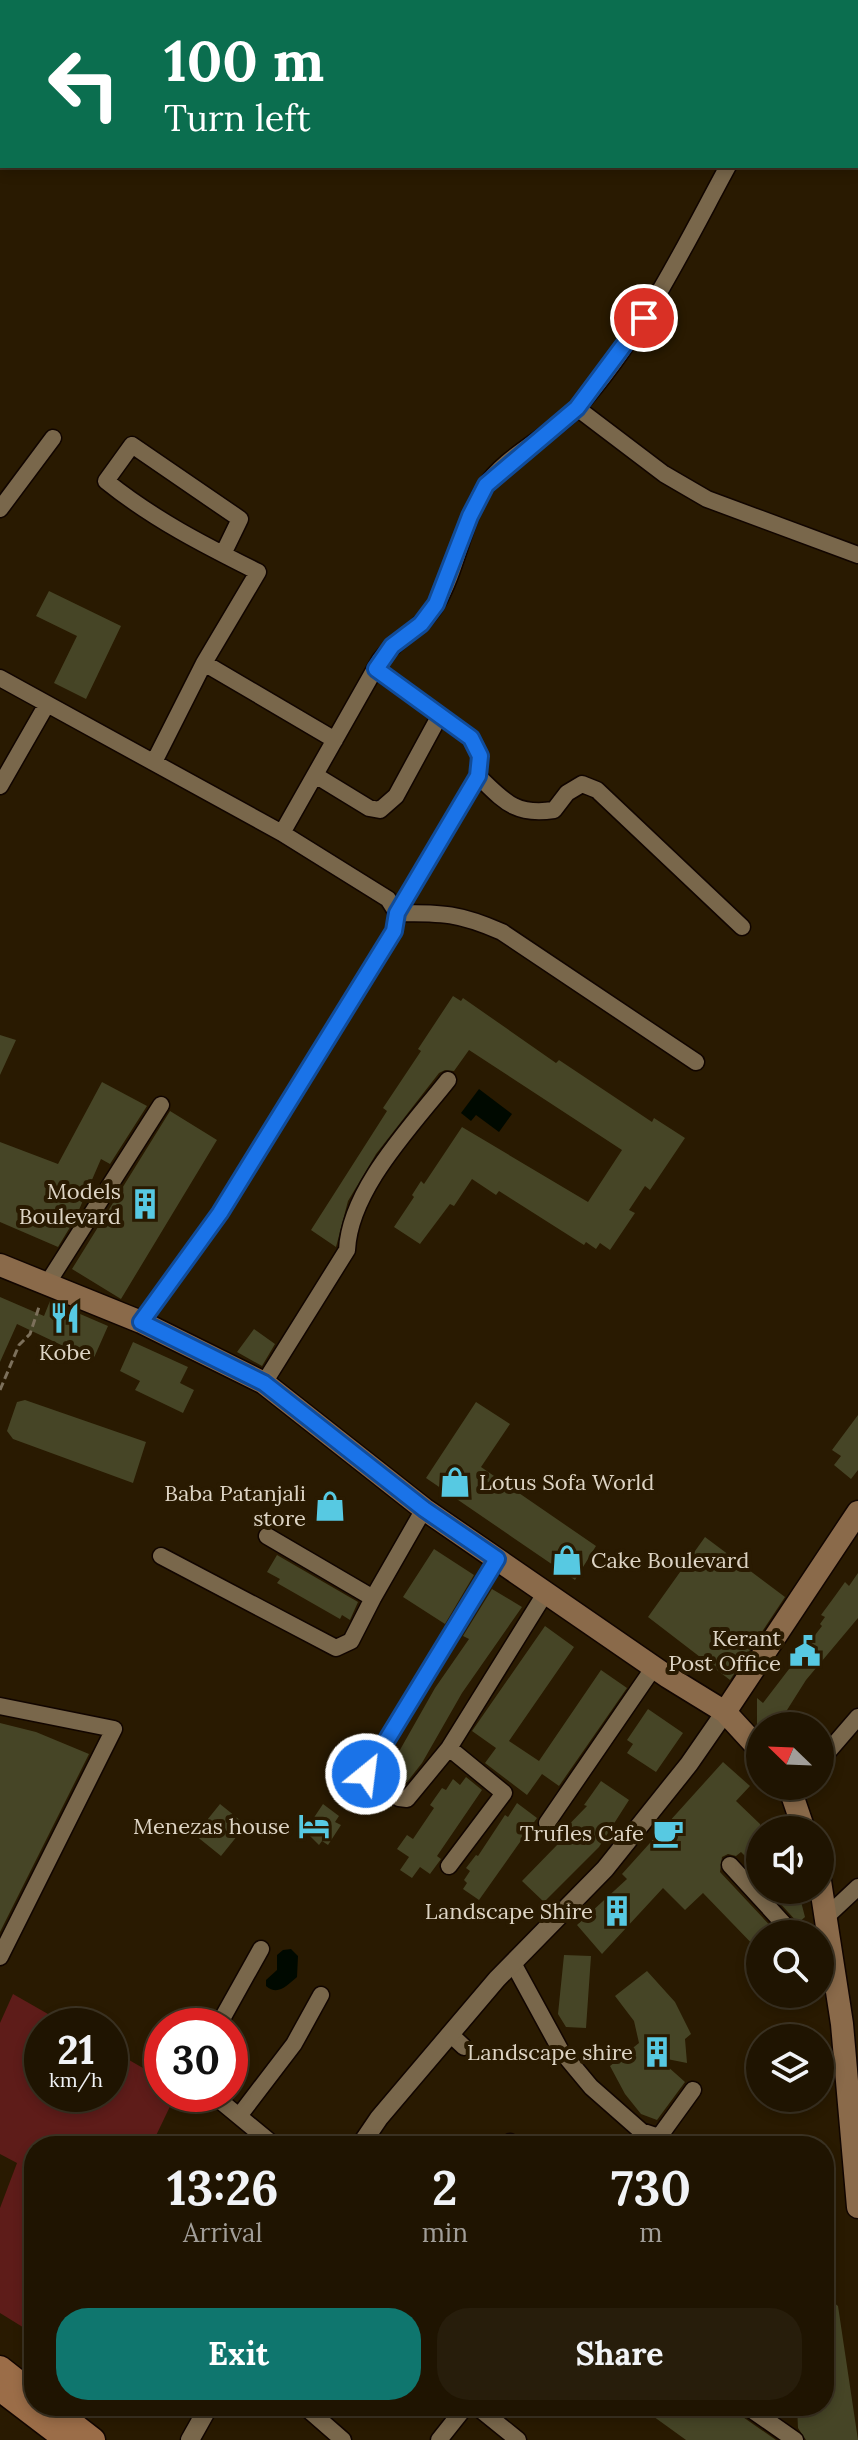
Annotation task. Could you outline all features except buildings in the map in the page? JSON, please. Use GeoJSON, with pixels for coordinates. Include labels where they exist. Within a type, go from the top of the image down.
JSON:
{"type":"FeatureCollection","features":[{"type":"Feature","properties":{"kind":"main road"},"geometry":{"type":"LineString","coordinates":[[0,1265],[141,1322],[264,1383],[424,1509],[725,1712],[746,1735]]}},
{"type":"Feature","properties":{"kind":"main road"},"geometry":{"type":"LineString","coordinates":[[725,1712],[858,1512]]}},
{"type":"Feature","properties":{"kind":"main road"},"geometry":{"type":"LineString","coordinates":[[824,1904],[836,1982],[858,2207]]}},
{"type":"Feature","properties":{"kind":"main road"},"geometry":{"type":"LineString","coordinates":[[0,2368],[24,2387]]}},
{"type":"Feature","properties":{"kind":"main road"},"geometry":{"type":"LineString","coordinates":[[0,2389],[24,2407]]}},
{"type":"Feature","properties":{"kind":"main road"},"geometry":{"type":"LineString","coordinates":[[35,2416],[67,2440]]}},
{"type":"Feature","properties":{"kind":"main road"},"geometry":{"type":"LineString","coordinates":[[62,2416],[93,2440]]}},
{"type":"Feature","properties":{"kind":"street"},"geometry":{"type":"LineString","coordinates":[[282,833],[376,669],[392,646],[421,624],[436,604],[470,516],[486,485],[577,408],[644,318],[727,168]]}},
{"type":"Feature","properties":{"kind":"street"},"geometry":{"type":"LineString","coordinates":[[577,408],[664,474],[707,499],[858,555]]}},
{"type":"Feature","properties":{"kind":"street"},"geometry":{"type":"LineString","coordinates":[[0,509],[53,438]]}},
{"type":"Feature","properties":{"kind":"street"},"geometry":{"type":"LineString","coordinates":[[154,762],[204,663],[258,572],[223,554],[138,507],[106,481],[132,445],[240,519],[223,554]]}},
{"type":"Feature","properties":{"kind":"street"},"geometry":{"type":"LineString","coordinates":[[204,663],[335,740]]}},
{"type":"Feature","properties":{"kind":"street"},"geometry":{"type":"LineString","coordinates":[[141,1322],[220,1213],[394,931],[397,913],[478,776],[480,756],[471,738],[376,669]]}},
{"type":"Feature","properties":{"kind":"street"},"geometry":{"type":"LineString","coordinates":[[0,678],[282,833],[388,899],[397,913]]}},
{"type":"Feature","properties":{"kind":"street"},"geometry":{"type":"LineString","coordinates":[[0,786],[47,704]]}},
{"type":"Feature","properties":{"kind":"street"},"geometry":{"type":"LineString","coordinates":[[315,775],[369,808],[380,810],[396,796],[440,715]]}},
{"type":"Feature","properties":{"kind":"street"},"geometry":{"type":"LineString","coordinates":[[478,776],[507,805],[533,814],[554,810],[567,793],[582,784],[597,790],[742,927]]}},
{"type":"Feature","properties":{"kind":"street"},"geometry":{"type":"LineString","coordinates":[[397,913],[440,913],[468,917],[502,932],[696,1062]]}},
{"type":"Feature","properties":{"kind":"street"},"geometry":{"type":"LineString","coordinates":[[264,1383],[347,1250],[348,1232],[358,1207],[379,1171],[448,1080]]}},
{"type":"Feature","properties":{"kind":"street"},"geometry":{"type":"LineString","coordinates":[[47,1284],[161,1105]]}},
{"type":"Feature","properties":{"kind":"street"},"geometry":{"type":"LineString","coordinates":[[161,1556],[336,1648],[351,1641],[424,1509]]}},
{"type":"Feature","properties":{"kind":"street"},"geometry":{"type":"LineString","coordinates":[[267,1536],[373,1598]]}},
{"type":"Feature","properties":{"kind":"street"},"geometry":{"type":"LineString","coordinates":[[497,1559],[366,1774],[399,1798],[407,1799],[449,1748],[546,1592]]}},
{"type":"Feature","properties":{"kind":"street"},"geometry":{"type":"LineString","coordinates":[[547,1823],[654,1667]]}},
{"type":"Feature","properties":{"kind":"street"},"geometry":{"type":"LineString","coordinates":[[0,1706],[114,1729],[0,1957]]}},
{"type":"Feature","properties":{"kind":"street"},"geometry":{"type":"LineString","coordinates":[[367,2136],[513,1963],[605,1869],[689,1764],[725,1712]]}},
{"type":"Feature","properties":{"kind":"street"},"geometry":{"type":"LineString","coordinates":[[834,1745],[858,1717]]}},
{"type":"Feature","properties":{"kind":"street"},"geometry":{"type":"LineString","coordinates":[[449,1748],[504,1793],[449,1866]]}},
{"type":"Feature","properties":{"kind":"street"},"geometry":{"type":"LineString","coordinates":[[730,1865],[780,1920]]}},
{"type":"Feature","properties":{"kind":"street"},"geometry":{"type":"LineString","coordinates":[[826,1917],[858,1887]]}},
{"type":"Feature","properties":{"kind":"street"},"geometry":{"type":"LineString","coordinates":[[228,2008],[261,1949]]}},
{"type":"Feature","properties":{"kind":"street"},"geometry":{"type":"LineString","coordinates":[[513,1963],[561,2051],[591,2087],[648,2136]]}},
{"type":"Feature","properties":{"kind":"street"},"geometry":{"type":"LineString","coordinates":[[239,2116],[294,2044],[321,1995]]}},
{"type":"Feature","properties":{"kind":"street"},"geometry":{"type":"LineString","coordinates":[[450,2034],[464,2047]]}},
{"type":"Feature","properties":{"kind":"street"},"geometry":{"type":"LineString","coordinates":[[660,2136],[693,2090]]}},
{"type":"Feature","properties":{"kind":"street"},"geometry":{"type":"LineString","coordinates":[[234,2112],[263,2136]]}},
{"type":"Feature","properties":{"kind":"street"},"geometry":{"type":"LineString","coordinates":[[190,2440],[203,2416]]}},
{"type":"Feature","properties":{"kind":"street"},"geometry":{"type":"LineString","coordinates":[[315,2416],[343,2440]]}},
{"type":"Feature","properties":{"kind":"street"},"geometry":{"type":"LineString","coordinates":[[439,2440],[458,2416]]}},
{"type":"Feature","properties":{"kind":"street"},"geometry":{"type":"LineString","coordinates":[[488,2416],[518,2440]]}},
{"type":"Feature","properties":{"kind":"street"},"geometry":{"type":"LineString","coordinates":[[760,2416],[795,2440]]}},
{"type":"Feature","properties":{"kind":"street"},"geometry":{"type":"LineString","coordinates":[[772,2416],[772,2424]]}},
{"type":"Feature","properties":{"kind":"path"},"geometry":{"type":"LineString","coordinates":[[0,1390],[19,1345],[30,1334],[47,1284]]}},
{"type":"Feature","properties":{"kind":"shaded area"},"geometry":{"type":"Polygon","coordinates":[[[479,1089],[512,1114],[499,1132],[476,1115],[471,1121],[461,1113],[479,1089]]]}},
{"type":"Feature","properties":{"kind":"shaded area"},"geometry":{"type":"Polygon","coordinates":[[[291,1949],[298,1956],[297,1977],[282,1989],[270,1989],[266,1986],[266,1980],[277,1970],[277,1955],[291,1949]]]}},
{"type":"Feature","properties":{"kind":"shaded area"},"geometry":{"type":"Polygon","coordinates":[[[13,1994],[38,2008],[24,2008],[24,2112],[128,2112],[128,2059],[144,2069],[144,2112],[167,2112],[156,2136],[24,2136],[24,2328],[0,2313],[0,2208],[17,2163],[0,2154],[0,2023],[13,1994]]]}},
{"type":"Feature","properties":{"kind":"place","name":"Models Boulevard"},"geometry":{"type":"Point","coordinates":[145,1204]}},
{"type":"Feature","properties":{"kind":"place","name":"Kobe"},"geometry":{"type":"Point","coordinates":[65,1318]}},
{"type":"Feature","properties":{"kind":"place","name":"Lotus Sofa World"},"geometry":{"type":"Point","coordinates":[455,1482]}},
{"type":"Feature","properties":{"kind":"place","name":"Baba Patanjali store"},"geometry":{"type":"Point","coordinates":[330,1506]}},
{"type":"Feature","properties":{"kind":"place","name":"Cake Boulevard"},"geometry":{"type":"Point","coordinates":[567,1560]}},
{"type":"Feature","properties":{"kind":"place","name":"Kerant Post Office"},"geometry":{"type":"Point","coordinates":[805,1651]}},
{"type":"Feature","properties":{"kind":"place","name":"Menezas house"},"geometry":{"type":"Point","coordinates":[314,1826]}},
{"type":"Feature","properties":{"kind":"place","name":"Trufles Cafe"},"geometry":{"type":"Point","coordinates":[668,1833]}},
{"type":"Feature","properties":{"kind":"place","name":"Landscape Shire"},"geometry":{"type":"Point","coordinates":[617,1911]}},
{"type":"Feature","properties":{"kind":"place","name":"Landscape shire"},"geometry":{"type":"Point","coordinates":[657,2052]}},
{"type":"Feature","properties":{"kind":"route"},"geometry":{"type":"LineString","coordinates":[[366,1774],[497,1559],[424,1509],[264,1383],[141,1322],[220,1213],[394,931],[397,913],[478,776],[480,756],[471,738],[376,669],[380,660],[392,646],[421,624],[436,604],[470,516],[486,485],[577,408],[644,318]]}}]}
